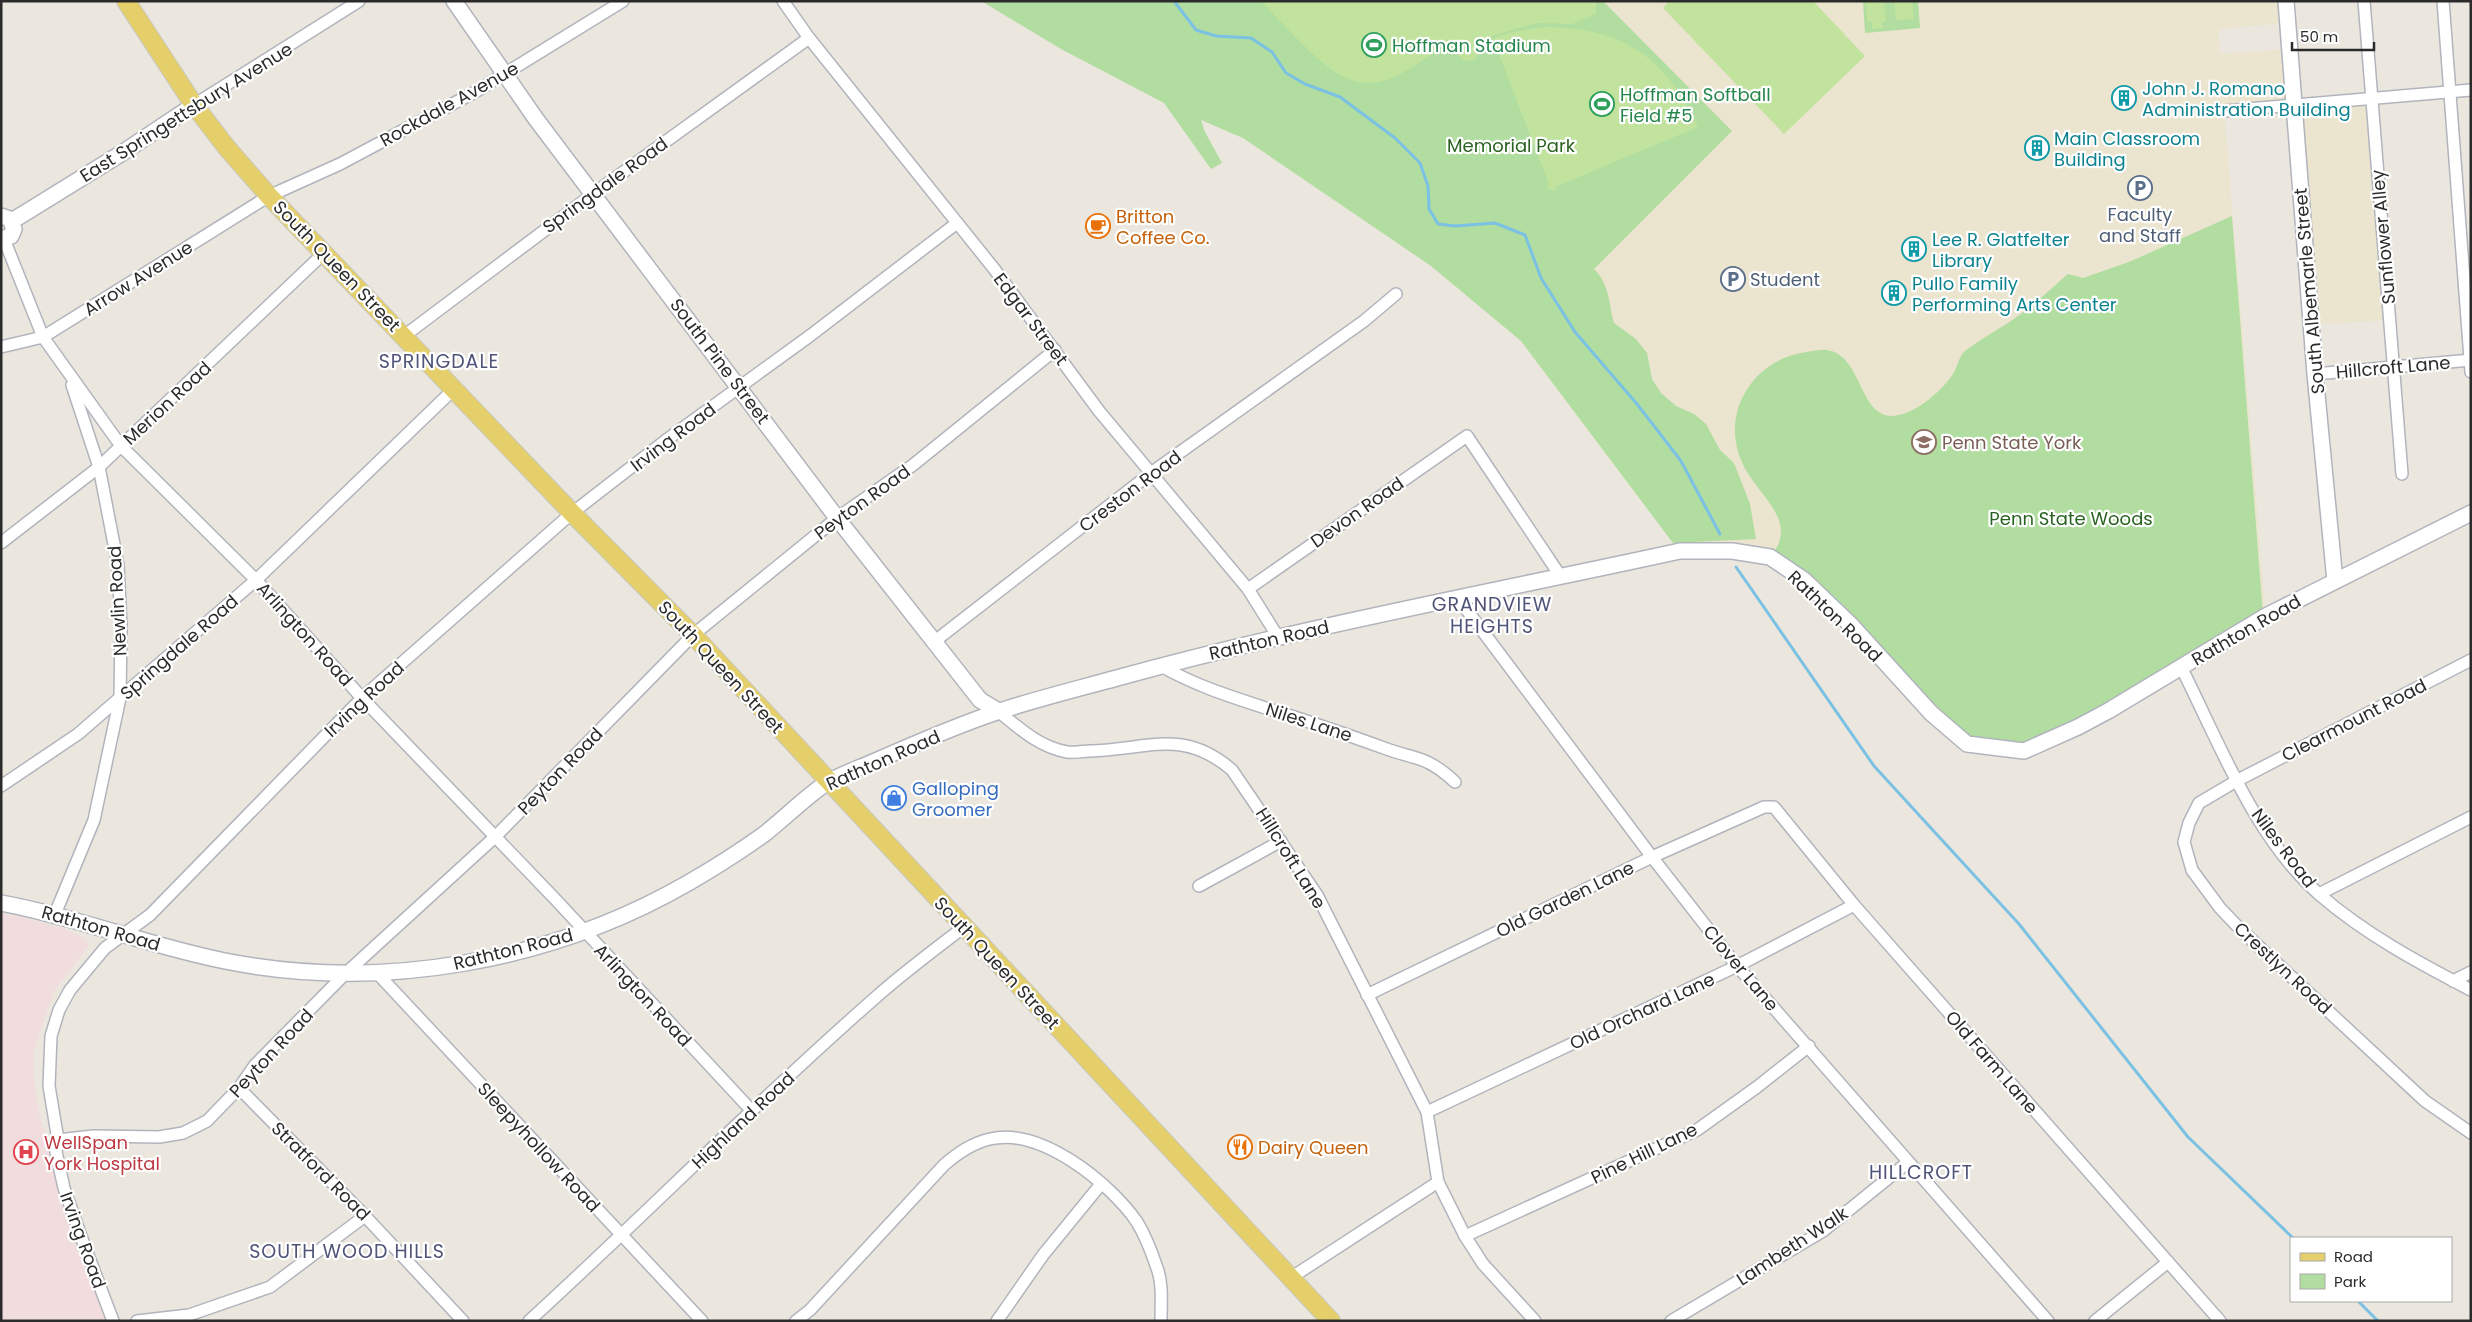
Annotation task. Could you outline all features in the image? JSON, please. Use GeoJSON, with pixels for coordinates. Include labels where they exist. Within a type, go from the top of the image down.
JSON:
{"type":"FeatureCollection","features":[{"type":"Feature","properties":{"kind":"main road","name":"South Queen Street"},"geometry":{"type":"LineString","coordinates":[[126,1],[194,105],[227,148],[269,196],[404,336],[453,390],[693,635],[827,782],[1292,1277],[1331,1321]]}},
{"type":"Feature","properties":{"kind":"street","name":"East Springettsbury Avenue"},"geometry":{"type":"LineString","coordinates":[[3,239],[13,232],[6,219],[122,153],[194,105],[359,1]]}},
{"type":"Feature","properties":{"kind":"street","name":"South Pine Street"},"geometry":{"type":"LineString","coordinates":[[454,1],[504,74],[837,518],[980,700],[998,711]]}},
{"type":"Feature","properties":{"kind":"street","name":"Edgar Street"},"geometry":{"type":"LineString","coordinates":[[783,1],[809,38],[957,223],[1055,350],[1099,411],[1248,589],[1278,637]]}},
{"type":"Feature","properties":{"kind":"street","name":"South Albemarle Street"},"geometry":{"type":"LineString","coordinates":[[2286,1],[2315,374],[2334,581]]}},
{"type":"Feature","properties":{"kind":"street","name":"Sunflower Alley"},"geometry":{"type":"LineString","coordinates":[[2364,1],[2402,474]]}},
{"type":"Feature","properties":{"kind":"street"},"geometry":{"type":"LineString","coordinates":[[2443,1],[2470,364]]}},
{"type":"Feature","properties":{"kind":"street","name":"Rockdale Avenue"},"geometry":{"type":"LineString","coordinates":[[269,196],[340,164],[504,74],[619,2]]}},
{"type":"Feature","properties":{"kind":"street","name":"Springdale Road"},"geometry":{"type":"LineString","coordinates":[[404,336],[593,194],[809,38]]}},
{"type":"Feature","properties":{"kind":"street"},"geometry":{"type":"LineString","coordinates":[[2224,111],[2471,90]]}},
{"type":"Feature","properties":{"kind":"street","name":"Arrow Avenue"},"geometry":{"type":"LineString","coordinates":[[1,347],[43,337],[269,196]]}},
{"type":"Feature","properties":{"kind":"street","name":"Irving Road"},"geometry":{"type":"LineString","coordinates":[[113,1321],[64,1188],[56,1152],[58,1140],[49,1086],[51,1036],[56,1018],[70,990],[104,948],[150,915],[362,698],[572,513],[665,441],[811,336],[957,223]]}},
{"type":"Feature","properties":{"kind":"street","name":"Arlington Road"},"geometry":{"type":"LineString","coordinates":[[3,239],[43,337],[120,446],[256,580],[362,698],[496,836],[751,1110]]}},
{"type":"Feature","properties":{"kind":"street","name":"Merion Road"},"geometry":{"type":"LineString","coordinates":[[1,544],[99,467],[324,253]]}},
{"type":"Feature","properties":{"kind":"street","name":"Creston Road"},"geometry":{"type":"LineString","coordinates":[[935,641],[1151,473],[1364,321],[1396,294]]}},
{"type":"Feature","properties":{"kind":"street","name":"Peyton Road"},"geometry":{"type":"LineString","coordinates":[[58,1140],[94,1136],[159,1137],[183,1133],[207,1121],[239,1088],[255,1065],[346,973],[496,836],[693,635],[837,518],[913,465],[1055,350]]}},
{"type":"Feature","properties":{"kind":"street","name":"Hillcroft Lane"},"geometry":{"type":"LineString","coordinates":[[2315,374],[2394,367],[2470,364]]}},
{"type":"Feature","properties":{"kind":"street","name":"Newlin Road"},"geometry":{"type":"LineString","coordinates":[[54,914],[94,820],[120,698],[121,626],[118,565],[99,467],[68,373]]}},
{"type":"Feature","properties":{"kind":"street","name":"Springdale Road"},"geometry":{"type":"LineString","coordinates":[[1,786],[78,734],[256,580],[453,390]]}},
{"type":"Feature","properties":{"kind":"street","name":"Devon Road"},"geometry":{"type":"LineString","coordinates":[[1248,589],[1467,436],[1561,577]]}},
{"type":"Feature","properties":{"kind":"street","name":"Rathton Road"},"geometry":{"type":"LineString","coordinates":[[1,903],[54,914],[122,935],[228,962],[286,970],[346,973],[377,973],[452,966],[525,950],[583,931],[644,906],[726,860],[764,834],[827,782],[913,744],[998,711],[1161,666],[1278,637],[1457,597],[1680,551],[1732,551],[1770,556],[1804,580],[1852,626],[1932,713],[1967,744],[2024,751],[2078,727],[2266,616],[2471,513]]}},
{"type":"Feature","properties":{"kind":"street","name":"Clover Lane"},"geometry":{"type":"LineString","coordinates":[[1457,597],[1652,857],[1737,966],[2048,1321]]}},
{"type":"Feature","properties":{"kind":"street","name":"Clearmount Road"},"geometry":{"type":"LineString","coordinates":[[2238,780],[2471,660]]}},
{"type":"Feature","properties":{"kind":"street","name":"Niles Lane"},"geometry":{"type":"LineString","coordinates":[[1161,666],[1189,682],[1217,693],[1338,731],[1388,750],[1422,758],[1441,769],[1454,782]]}},
{"type":"Feature","properties":{"kind":"street","name":"Niles Road"},"geometry":{"type":"LineString","coordinates":[[2181,667],[2264,828],[2289,861],[2319,894],[2375,936],[2471,990]]}},
{"type":"Feature","properties":{"kind":"street","name":"Hillcroft Lane"},"geometry":{"type":"LineString","coordinates":[[998,711],[1037,741],[1067,752],[1101,751],[1163,744],[1192,746],[1215,755],[1232,770],[1317,895],[1427,1112],[1438,1182],[1465,1236],[1483,1264],[1534,1321]]}},
{"type":"Feature","properties":{"kind":"street","name":"Crestlyn Road"},"geometry":{"type":"LineString","coordinates":[[2238,780],[2199,803],[2189,823],[2184,842],[2192,870],[2220,908],[2241,930],[2425,1101],[2471,1133]]}},
{"type":"Feature","properties":{"kind":"street","name":"Old Garden Lane"},"geometry":{"type":"LineString","coordinates":[[1367,995],[1652,857],[1764,807]]}},
{"type":"Feature","properties":{"kind":"street","name":"Old Farm Lane"},"geometry":{"type":"LineString","coordinates":[[1764,807],[1774,807],[1854,905],[2220,1321]]}},
{"type":"Feature","properties":{"kind":"street"},"geometry":{"type":"LineString","coordinates":[[2319,894],[2471,817]]}},
{"type":"Feature","properties":{"kind":"street"},"geometry":{"type":"LineString","coordinates":[[1199,886],[1281,841]]}},
{"type":"Feature","properties":{"kind":"street","name":"Old Orchard Lane"},"geometry":{"type":"LineString","coordinates":[[1427,1112],[1737,966],[1854,905]]}},
{"type":"Feature","properties":{"kind":"street","name":"Highland Road"},"geometry":{"type":"LineString","coordinates":[[529,1321],[623,1235],[751,1110],[876,996],[964,927]]}},
{"type":"Feature","properties":{"kind":"street"},"geometry":{"type":"LineString","coordinates":[[2454,981],[2471,972]]}},
{"type":"Feature","properties":{"kind":"street","name":"Sleepyhollow Road"},"geometry":{"type":"LineString","coordinates":[[377,973],[702,1321]]}},
{"type":"Feature","properties":{"kind":"street","name":"Pine Hill Lane"},"geometry":{"type":"LineString","coordinates":[[1465,1236],[1697,1130],[1757,1087],[1809,1046]]}},
{"type":"Feature","properties":{"kind":"street","name":"Stratford Road"},"geometry":{"type":"LineString","coordinates":[[239,1088],[365,1216],[463,1321]]}},
{"type":"Feature","properties":{"kind":"street"},"geometry":{"type":"LineString","coordinates":[[796,1321],[810,1310],[944,1165],[962,1149],[992,1139],[1027,1140],[1058,1152],[1075,1162],[1120,1202],[1137,1224],[1158,1269],[1161,1290],[1161,1321]]}},
{"type":"Feature","properties":{"kind":"street","name":"Lambeth Walk"},"geometry":{"type":"LineString","coordinates":[[1671,1321],[1823,1231],[1907,1162]]}},
{"type":"Feature","properties":{"kind":"street"},"geometry":{"type":"LineString","coordinates":[[1292,1277],[1438,1182]]}},
{"type":"Feature","properties":{"kind":"street"},"geometry":{"type":"LineString","coordinates":[[997,1321],[1043,1255],[1101,1184]]}},
{"type":"Feature","properties":{"kind":"street"},"geometry":{"type":"LineString","coordinates":[[137,1321],[189,1315],[270,1287],[365,1216]]}},
{"type":"Feature","properties":{"kind":"street"},"geometry":{"type":"LineString","coordinates":[[2095,1321],[2168,1262]]}},
{"type":"Feature","properties":{"kind":"shaded area","name":"Penn State York"},"geometry":{"type":"Polygon","coordinates":[[[1603,1],[2286,1],[2288,23],[2218,29],[2220,54],[2290,49],[2294,105],[2224,111],[2266,616],[1777,549],[1673,543],[1521,341],[1732,131],[1603,1]]]}},
{"type":"Feature","properties":{"kind":"shaded area"},"geometry":{"type":"Polygon","coordinates":[[[2372,99],[2390,320],[2311,325],[2294,105],[2372,99]]]}},
{"type":"Feature","properties":{"kind":"shaded area","name":"WellSpan York Hospital"},"geometry":{"type":"Polygon","coordinates":[[[1,914],[19,916],[65,929],[86,939],[88,947],[54,991],[34,1051],[33,1070],[39,1115],[61,1190],[113,1321],[1,1321],[1,914]]]}},
{"type":"Feature","properties":{"kind":"green space","name":"Memorial Park"},"geometry":{"type":"Polygon","coordinates":[[[981,1],[1603,1],[1732,131],[1594,269],[1606,287],[1614,323],[1636,339],[1647,353],[1652,379],[1661,393],[1676,406],[1694,414],[1706,424],[1720,450],[1734,463],[1750,504],[1756,539],[1673,543],[1521,341],[1431,266],[1243,138],[1201,120],[1205,132],[1222,163],[1211,169],[1164,103],[1061,49],[981,1]]]}},
{"type":"Feature","properties":{"kind":"green space","name":"Hoffman Stadium"},"geometry":{"type":"Polygon","coordinates":[[[1261,1],[1596,1],[1596,14],[1572,24],[1536,23],[1492,36],[1489,45],[1472,61],[1463,60],[1450,45],[1451,40],[1402,73],[1382,81],[1364,83],[1346,78],[1324,64],[1261,1]]]}},
{"type":"Feature","properties":{"kind":"green space"},"geometry":{"type":"Polygon","coordinates":[[[1669,1],[1813,1],[1865,56],[1784,134],[1663,8],[1669,1]]]}},
{"type":"Feature","properties":{"kind":"green space"},"geometry":{"type":"Polygon","coordinates":[[[1863,1],[1918,1],[1920,28],[1865,33],[1863,1]]]}},
{"type":"Feature","properties":{"kind":"green space"},"geometry":{"type":"Polygon","coordinates":[[[1866,1],[1884,1],[1886,21],[1882,22],[1883,28],[1872,29],[1872,22],[1867,22],[1866,1]]]}},
{"type":"Feature","properties":{"kind":"green space"},"geometry":{"type":"Polygon","coordinates":[[[1894,1],[1912,1],[1914,19],[1896,20],[1894,1]]]}},
{"type":"Feature","properties":{"kind":"green space","name":"Hoffman Softball Field #5"},"geometry":{"type":"Polygon","coordinates":[[[1543,27],[1571,28],[1596,33],[1618,40],[1638,50],[1671,81],[1698,127],[1557,186],[1555,191],[1547,188],[1549,184],[1493,39],[1508,33],[1543,27]]]}},
{"type":"Feature","properties":{"kind":"green space","name":"Penn State Woods"},"geometry":{"type":"Polygon","coordinates":[[[2232,216],[2263,615],[2024,751],[1967,744],[1770,557],[1778,545],[1781,534],[1780,523],[1769,502],[1747,472],[1737,448],[1735,425],[1740,402],[1753,381],[1774,363],[1801,353],[1827,350],[1838,354],[1847,362],[1866,396],[1881,413],[1892,416],[1909,412],[1933,396],[1946,383],[1965,351],[2022,313],[2068,274],[2083,278],[2129,262],[2232,216]]]}},
{"type":"Feature","properties":{"kind":"waterway"},"geometry":{"type":"LineString","coordinates":[[1174,1],[1196,30],[1216,36],[1251,38],[1272,52],[1286,73],[1305,84],[1340,97],[1395,138],[1420,163],[1428,186],[1429,209],[1438,224],[1455,226],[1495,223],[1525,235],[1541,278],[1575,332],[1637,404],[1681,461],[1720,534]]}},
{"type":"Feature","properties":{"kind":"waterway"},"geometry":{"type":"LineString","coordinates":[[1736,567],[1874,766],[2019,924],[2188,1137],[2292,1237]]}},
{"type":"Feature","properties":{"kind":"waterway"},"geometry":{"type":"LineString","coordinates":[[2359,1302],[2378,1321]]}},
{"type":"Feature","properties":{"kind":"place","name":"Hoffman Stadium"},"geometry":{"type":"Point","coordinates":[1374,45]}},
{"type":"Feature","properties":{"kind":"place","name":"John J. Romano Administration Building"},"geometry":{"type":"Point","coordinates":[2124,98]}},
{"type":"Feature","properties":{"kind":"place","name":"Hoffman Softball Field #5"},"geometry":{"type":"Point","coordinates":[1602,104]}},
{"type":"Feature","properties":{"kind":"place","name":"Main Classroom Building"},"geometry":{"type":"Point","coordinates":[2037,148]}},
{"type":"Feature","properties":{"kind":"place","name":"Faculty and Staff"},"geometry":{"type":"Point","coordinates":[2140,188]}},
{"type":"Feature","properties":{"kind":"place","name":"Britton Coffee Co."},"geometry":{"type":"Point","coordinates":[1098,226]}},
{"type":"Feature","properties":{"kind":"place","name":"Lee R. Glatfelter Library"},"geometry":{"type":"Point","coordinates":[1914,249]}},
{"type":"Feature","properties":{"kind":"place","name":"Student"},"geometry":{"type":"Point","coordinates":[1733,279]}},
{"type":"Feature","properties":{"kind":"place","name":"Pullo Family Performing Arts Center"},"geometry":{"type":"Point","coordinates":[1894,293]}},
{"type":"Feature","properties":{"kind":"place","name":"Penn State York"},"geometry":{"type":"Point","coordinates":[1924,442]}},
{"type":"Feature","properties":{"kind":"place","name":"Galloping Groomer"},"geometry":{"type":"Point","coordinates":[894,798]}},
{"type":"Feature","properties":{"kind":"place","name":"Dairy Queen"},"geometry":{"type":"Point","coordinates":[1240,1147]}},
{"type":"Feature","properties":{"kind":"place","name":"WellSpan York Hospital"},"geometry":{"type":"Point","coordinates":[26,1152]}},
{"type":"Feature","properties":{"kind":"district","name":"SPRINGDALE"},"geometry":{"type":"Point","coordinates":[439,361]}},
{"type":"Feature","properties":{"kind":"district","name":"GRANDVIEW HEIGHTS"},"geometry":{"type":"Point","coordinates":[1492,615]}},
{"type":"Feature","properties":{"kind":"district","name":"HILLCROFT"},"geometry":{"type":"Point","coordinates":[1921,1172]}},
{"type":"Feature","properties":{"kind":"district","name":"SOUTH WOOD HILLS"},"geometry":{"type":"Point","coordinates":[347,1251]}}]}
